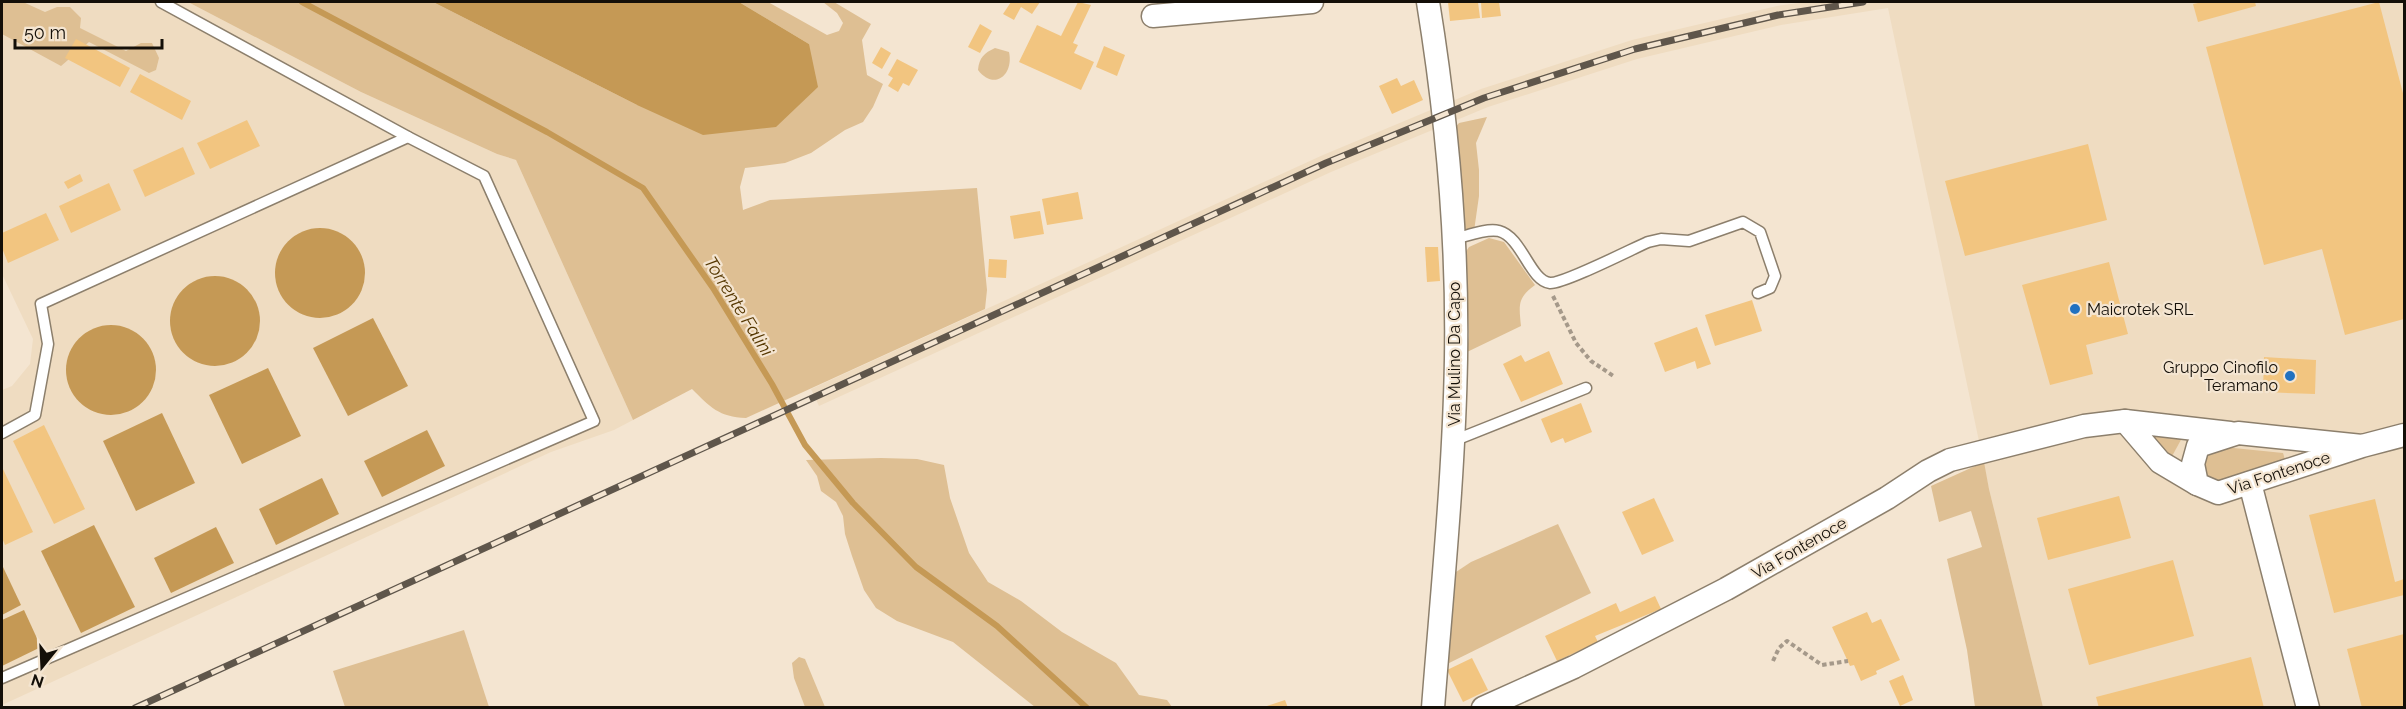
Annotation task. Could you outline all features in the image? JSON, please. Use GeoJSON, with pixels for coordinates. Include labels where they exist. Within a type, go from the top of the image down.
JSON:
{"type":"FeatureCollection","features":[{"type":"Feature","properties":{"kind":"street"},"geometry":{"type":"LineString","coordinates":[[1153,16],[1312,2]]}},
{"type":"Feature","properties":{"kind":"street","name":"Via Mulino Da Capo"},"geometry":{"type":"LineString","coordinates":[[1428,2],[1443,115],[1454,239],[1456,357],[1453,441],[1433,708]]}},
{"type":"Feature","properties":{"kind":"street","name":"Via Fontenoce"},"geometry":{"type":"LineString","coordinates":[[2125,421],[2160,462],[2218,493],[2362,446],[2404,435]]}},
{"type":"Feature","properties":{"kind":"street","name":"Via Fontenoce"},"geometry":{"type":"LineString","coordinates":[[1483,708],[1574,667],[1726,589],[1950,460],[2084,426],[2125,421],[2362,446]]}},
{"type":"Feature","properties":{"kind":"street","name":"Via Fontenoce"},"geometry":{"type":"LineString","coordinates":[[2198,484],[2193,464],[2198,446],[2238,434]]}},
{"type":"Feature","properties":{"kind":"street"},"geometry":{"type":"LineString","coordinates":[[2250,483],[2308,708]]}},
{"type":"Feature","properties":{"kind":"lane"},"geometry":{"type":"LineString","coordinates":[[2,678],[594,421],[484,176],[161,2]]}},
{"type":"Feature","properties":{"kind":"lane"},"geometry":{"type":"LineString","coordinates":[[2,433],[35,415],[48,344],[41,304],[408,137]]}},
{"type":"Feature","properties":{"kind":"lane"},"geometry":{"type":"LineString","coordinates":[[1454,239],[1487,231],[1499,231],[1510,237],[1541,279],[1549,283],[1558,282],[1648,242],[1661,239],[1689,240],[1743,222],[1760,232],[1775,276],[1770,288],[1758,293]]}},
{"type":"Feature","properties":{"kind":"lane"},"geometry":{"type":"LineString","coordinates":[[1453,441],[1586,388]]}},
{"type":"Feature","properties":{"kind":"path"},"geometry":{"type":"LineString","coordinates":[[1541,279],[1565,316],[1576,343],[1591,361],[1615,377]]}},
{"type":"Feature","properties":{"kind":"path"},"geometry":{"type":"LineString","coordinates":[[1773,661],[1779,648],[1787,641],[1791,641],[1822,665],[1848,661]]}},
{"type":"Feature","properties":{"kind":"shaded area"},"geometry":{"type":"Polygon","coordinates":[[[2,2],[188,2],[361,92],[497,154],[516,160],[633,420],[614,430],[551,452],[2,705],[2,390],[12,386],[30,364],[33,339],[2,274],[2,2]]]}},
{"type":"Feature","properties":{"kind":"shaded area"},"geometry":{"type":"Polygon","coordinates":[[[2,2],[23,2],[45,12],[57,7],[70,7],[81,18],[80,28],[126,51],[141,43],[152,43],[159,58],[156,70],[149,73],[89,42],[61,66],[2,34],[2,2]]]}},
{"type":"Feature","properties":{"kind":"shaded area"},"geometry":{"type":"Polygon","coordinates":[[[188,2],[433,2],[637,105],[809,44],[739,2],[768,2],[827,35],[839,31],[843,23],[837,13],[823,2],[834,2],[871,24],[862,40],[867,75],[883,84],[873,107],[863,122],[845,130],[811,153],[785,163],[745,168],[740,187],[743,210],[770,200],[977,188],[987,290],[985,309],[746,418],[729,416],[716,410],[692,389],[633,420],[516,160],[497,154],[361,92],[188,2]]]}},
{"type":"Feature","properties":{"kind":"shaded area"},"geometry":{"type":"Polygon","coordinates":[[[433,2],[739,2],[809,44],[818,87],[776,127],[703,135],[637,105],[433,2]]]}},
{"type":"Feature","properties":{"kind":"shaded area"},"geometry":{"type":"Polygon","coordinates":[[[1806,2],[2404,2],[2404,707],[2043,707],[1989,489],[1888,8],[1781,25],[1637,59],[1488,107],[1331,172],[819,406],[811,389],[1323,155],[1481,89],[1632,40],[1777,6],[1806,2]]]}},
{"type":"Feature","properties":{"kind":"shaded area"},"geometry":{"type":"Polygon","coordinates":[[[995,48],[1009,52],[1010,60],[1006,73],[996,80],[984,76],[978,70],[983,56],[995,48]]]}},
{"type":"Feature","properties":{"kind":"shaded area"},"geometry":{"type":"Polygon","coordinates":[[[1487,117],[1476,143],[1479,196],[1474,231],[1463,234],[1453,130],[1459,123],[1487,117]]]}},
{"type":"Feature","properties":{"kind":"shaded area"},"geometry":{"type":"Polygon","coordinates":[[[320,228],[345,236],[357,248],[365,273],[357,298],[345,310],[320,318],[295,310],[283,298],[275,273],[283,248],[295,236],[320,228]]]}},
{"type":"Feature","properties":{"kind":"shaded area"},"geometry":{"type":"Polygon","coordinates":[[[1489,238],[1504,242],[1535,285],[1520,302],[1521,326],[1467,352],[1469,335],[1465,253],[1469,247],[1489,238]]]}},
{"type":"Feature","properties":{"kind":"shaded area"},"geometry":{"type":"Polygon","coordinates":[[[215,276],[240,284],[252,296],[260,321],[252,346],[240,358],[215,366],[190,358],[178,346],[170,321],[178,296],[190,284],[215,276]]]}},
{"type":"Feature","properties":{"kind":"shaded area"},"geometry":{"type":"Polygon","coordinates":[[[373,318],[408,386],[348,416],[313,348],[373,318]]]}},
{"type":"Feature","properties":{"kind":"shaded area"},"geometry":{"type":"Polygon","coordinates":[[[111,325],[136,333],[148,345],[156,370],[148,395],[136,407],[111,415],[86,407],[74,395],[66,370],[74,345],[86,333],[111,325]]]}},
{"type":"Feature","properties":{"kind":"shaded area"},"geometry":{"type":"Polygon","coordinates":[[[268,368],[301,436],[242,464],[209,395],[268,368]]]}},
{"type":"Feature","properties":{"kind":"shaded area"},"geometry":{"type":"Polygon","coordinates":[[[162,413],[195,483],[136,511],[103,441],[162,413]]]}},
{"type":"Feature","properties":{"kind":"shaded area"},"geometry":{"type":"Polygon","coordinates":[[[427,430],[445,466],[382,497],[364,461],[427,430]]]}},
{"type":"Feature","properties":{"kind":"shaded area"},"geometry":{"type":"Polygon","coordinates":[[[2147,430],[2182,438],[2171,458],[2147,430]]]}},
{"type":"Feature","properties":{"kind":"shaded area"},"geometry":{"type":"Polygon","coordinates":[[[2214,446],[2283,453],[2286,463],[2283,466],[2213,482],[2206,478],[2201,453],[2214,446]]]}},
{"type":"Feature","properties":{"kind":"shaded area"},"geometry":{"type":"Polygon","coordinates":[[[917,459],[944,465],[950,498],[969,553],[988,582],[1021,601],[1062,632],[1116,663],[1139,695],[1167,700],[1172,707],[1035,707],[953,642],[897,621],[876,608],[864,590],[845,534],[843,516],[836,502],[821,491],[817,476],[806,460],[917,459]]]}},
{"type":"Feature","properties":{"kind":"shaded area"},"geometry":{"type":"Polygon","coordinates":[[[1984,462],[2043,707],[1975,707],[1967,650],[1947,559],[1982,547],[1971,511],[1939,522],[1931,486],[1984,462]]]}},
{"type":"Feature","properties":{"kind":"shaded area"},"geometry":{"type":"Polygon","coordinates":[[[322,478],[339,514],[276,545],[259,509],[322,478]]]}},
{"type":"Feature","properties":{"kind":"shaded area"},"geometry":{"type":"Polygon","coordinates":[[[1558,524],[1591,593],[1441,667],[1450,576],[1471,562],[1558,524]]]}},
{"type":"Feature","properties":{"kind":"shaded area"},"geometry":{"type":"Polygon","coordinates":[[[94,525],[135,607],[81,633],[41,551],[94,525]]]}},
{"type":"Feature","properties":{"kind":"shaded area"},"geometry":{"type":"Polygon","coordinates":[[[216,527],[234,563],[171,593],[154,558],[216,527]]]}},
{"type":"Feature","properties":{"kind":"shaded area"},"geometry":{"type":"Polygon","coordinates":[[[2,568],[21,605],[2,615],[2,568]]]}},
{"type":"Feature","properties":{"kind":"shaded area"},"geometry":{"type":"Polygon","coordinates":[[[24,610],[41,647],[2,666],[2,620],[24,610]]]}},
{"type":"Feature","properties":{"kind":"shaded area"},"geometry":{"type":"Polygon","coordinates":[[[464,630],[489,707],[345,707],[333,671],[464,630]]]}},
{"type":"Feature","properties":{"kind":"shaded area"},"geometry":{"type":"Polygon","coordinates":[[[799,657],[805,659],[825,707],[805,707],[794,678],[792,663],[799,657]]]}},
{"type":"Feature","properties":{"kind":"building"},"geometry":{"type":"Polygon","coordinates":[[[1011,2],[1040,2],[1032,14],[1021,7],[1014,20],[1003,14],[1011,2]]]}},
{"type":"Feature","properties":{"kind":"building"},"geometry":{"type":"Polygon","coordinates":[[[1078,2],[1091,5],[1073,43],[1078,45],[1074,53],[1094,62],[1081,90],[1019,62],[1037,25],[1061,36],[1078,2]]]}},
{"type":"Feature","properties":{"kind":"building"},"geometry":{"type":"Polygon","coordinates":[[[1448,2],[1478,2],[1480,18],[1450,21],[1448,2]]]}},
{"type":"Feature","properties":{"kind":"building"},"geometry":{"type":"Polygon","coordinates":[[[1481,2],[1499,2],[1501,16],[1482,18],[1481,2]]]}},
{"type":"Feature","properties":{"kind":"building"},"geometry":{"type":"Polygon","coordinates":[[[2255,2],[2256,6],[2198,22],[2193,4],[2255,2]]]}},
{"type":"Feature","properties":{"kind":"building"},"geometry":{"type":"Polygon","coordinates":[[[2379,2],[2404,97],[2404,319],[2345,335],[2322,249],[2264,265],[2206,47],[2379,2]]]}},
{"type":"Feature","properties":{"kind":"building"},"geometry":{"type":"Polygon","coordinates":[[[980,24],[992,31],[980,53],[968,47],[980,24]]]}},
{"type":"Feature","properties":{"kind":"building"},"geometry":{"type":"Polygon","coordinates":[[[76,39],[130,68],[120,87],[65,58],[76,39]]]}},
{"type":"Feature","properties":{"kind":"building"},"geometry":{"type":"Polygon","coordinates":[[[1104,46],[1125,55],[1117,76],[1096,67],[1104,46]]]}},
{"type":"Feature","properties":{"kind":"building"},"geometry":{"type":"Polygon","coordinates":[[[881,47],[891,53],[882,69],[872,63],[881,47]]]}},
{"type":"Feature","properties":{"kind":"building"},"geometry":{"type":"Polygon","coordinates":[[[897,59],[918,70],[909,86],[903,83],[898,92],[888,86],[893,78],[888,75],[897,59]]]}},
{"type":"Feature","properties":{"kind":"building"},"geometry":{"type":"Polygon","coordinates":[[[140,74],[191,101],[182,120],[130,92],[140,74]]]}},
{"type":"Feature","properties":{"kind":"building"},"geometry":{"type":"Polygon","coordinates":[[[1397,78],[1401,86],[1414,80],[1423,100],[1392,114],[1379,86],[1397,78]]]}},
{"type":"Feature","properties":{"kind":"building"},"geometry":{"type":"Polygon","coordinates":[[[247,120],[260,146],[210,169],[197,143],[247,120]]]}},
{"type":"Feature","properties":{"kind":"building"},"geometry":{"type":"Polygon","coordinates":[[[2088,144],[2107,220],[1965,256],[1945,181],[2088,144]]]}},
{"type":"Feature","properties":{"kind":"building"},"geometry":{"type":"Polygon","coordinates":[[[183,147],[195,174],[145,197],[133,170],[183,147]]]}},
{"type":"Feature","properties":{"kind":"building"},"geometry":{"type":"Polygon","coordinates":[[[80,174],[83,181],[68,189],[64,182],[80,174]]]}},
{"type":"Feature","properties":{"kind":"building"},"geometry":{"type":"Polygon","coordinates":[[[109,183],[121,210],[71,233],[59,206],[109,183]]]}},
{"type":"Feature","properties":{"kind":"building"},"geometry":{"type":"Polygon","coordinates":[[[1078,192],[1083,219],[1047,225],[1042,199],[1078,192]]]}},
{"type":"Feature","properties":{"kind":"building"},"geometry":{"type":"Polygon","coordinates":[[[1040,211],[1044,234],[1014,239],[1010,216],[1040,211]]]}},
{"type":"Feature","properties":{"kind":"building"},"geometry":{"type":"Polygon","coordinates":[[[46,213],[59,240],[8,263],[2,248],[2,233],[46,213]]]}},
{"type":"Feature","properties":{"kind":"building"},"geometry":{"type":"Polygon","coordinates":[[[1425,247],[1438,247],[1440,281],[1427,282],[1425,247]]]}},
{"type":"Feature","properties":{"kind":"building"},"geometry":{"type":"Polygon","coordinates":[[[989,259],[1007,260],[1006,278],[988,277],[989,259]]]}},
{"type":"Feature","properties":{"kind":"building","name":"Maicrotek SRL"},"geometry":{"type":"Polygon","coordinates":[[[2109,262],[2128,334],[2086,345],[2093,374],[2050,385],[2022,285],[2109,262]]]}},
{"type":"Feature","properties":{"kind":"building"},"geometry":{"type":"Polygon","coordinates":[[[1752,300],[1762,331],[1715,346],[1705,315],[1752,300]]]}},
{"type":"Feature","properties":{"kind":"building"},"geometry":{"type":"Polygon","coordinates":[[[1697,327],[1711,364],[1697,369],[1695,361],[1665,372],[1654,343],[1697,327]]]}},
{"type":"Feature","properties":{"kind":"building"},"geometry":{"type":"Polygon","coordinates":[[[1549,351],[1563,384],[1521,402],[1503,364],[1521,355],[1525,362],[1549,351]]]}},
{"type":"Feature","properties":{"kind":"building","name":"Gruppo Cinofilo Teramano"},"geometry":{"type":"Polygon","coordinates":[[[2264,357],[2316,360],[2315,394],[2263,392],[2264,357]]]}},
{"type":"Feature","properties":{"kind":"building"},"geometry":{"type":"Polygon","coordinates":[[[1581,403],[1592,432],[1565,443],[1563,438],[1551,443],[1541,419],[1581,403]]]}},
{"type":"Feature","properties":{"kind":"building"},"geometry":{"type":"Polygon","coordinates":[[[44,425],[85,509],[54,524],[13,441],[44,425]]]}},
{"type":"Feature","properties":{"kind":"building"},"geometry":{"type":"Polygon","coordinates":[[[2,467],[33,532],[5,545],[2,538],[2,467]]]}},
{"type":"Feature","properties":{"kind":"building"},"geometry":{"type":"Polygon","coordinates":[[[2119,496],[2131,538],[2048,560],[2037,518],[2119,496]]]}},
{"type":"Feature","properties":{"kind":"building"},"geometry":{"type":"Polygon","coordinates":[[[1654,498],[1674,541],[1642,555],[1622,512],[1654,498]]]}},
{"type":"Feature","properties":{"kind":"building"},"geometry":{"type":"Polygon","coordinates":[[[2375,499],[2395,582],[2404,579],[2404,595],[2334,613],[2309,515],[2375,499]]]}},
{"type":"Feature","properties":{"kind":"building"},"geometry":{"type":"Polygon","coordinates":[[[2173,560],[2194,636],[2089,665],[2068,589],[2173,560]]]}},
{"type":"Feature","properties":{"kind":"building"},"geometry":{"type":"Polygon","coordinates":[[[1655,596],[1661,609],[1595,636],[1598,642],[1557,661],[1545,636],[1616,603],[1620,612],[1655,596]]]}},
{"type":"Feature","properties":{"kind":"building"},"geometry":{"type":"Polygon","coordinates":[[[1867,612],[1872,623],[1881,619],[1900,660],[1861,681],[1854,665],[1850,666],[1832,627],[1867,612]]]}},
{"type":"Feature","properties":{"kind":"building"},"geometry":{"type":"Polygon","coordinates":[[[2404,634],[2404,708],[2362,708],[2347,649],[2404,634]]]}},
{"type":"Feature","properties":{"kind":"building"},"geometry":{"type":"Polygon","coordinates":[[[2251,657],[2264,708],[2099,708],[2096,697],[2251,657]]]}},
{"type":"Feature","properties":{"kind":"building"},"geometry":{"type":"Polygon","coordinates":[[[1472,658],[1488,690],[1463,702],[1447,670],[1472,658]]]}},
{"type":"Feature","properties":{"kind":"building"},"geometry":{"type":"Polygon","coordinates":[[[1903,675],[1913,700],[1900,706],[1889,681],[1903,675]]]}},
{"type":"Feature","properties":{"kind":"building"},"geometry":{"type":"Polygon","coordinates":[[[1285,700],[1288,708],[1264,708],[1264,707],[1285,700]]]}},
{"type":"Feature","properties":{"kind":"waterway","name":"Torrente Falini"},"geometry":{"type":"LineString","coordinates":[[302,2],[547,132],[643,188],[713,288],[772,384],[805,445],[853,503],[916,567],[997,626],[1087,708]]}},
{"type":"Feature","properties":{"kind":"railway"},"geometry":{"type":"LineString","coordinates":[[135,708],[1326,163],[1484,98],[1635,49],[1778,15],[1863,2]]}},
{"type":"Feature","properties":{"kind":"place","name":"Maicrotek SRL"},"geometry":{"type":"Point","coordinates":[2075,309]}},
{"type":"Feature","properties":{"kind":"place","name":"Gruppo Cinofilo Teramano"},"geometry":{"type":"Point","coordinates":[2290,376]}}]}
